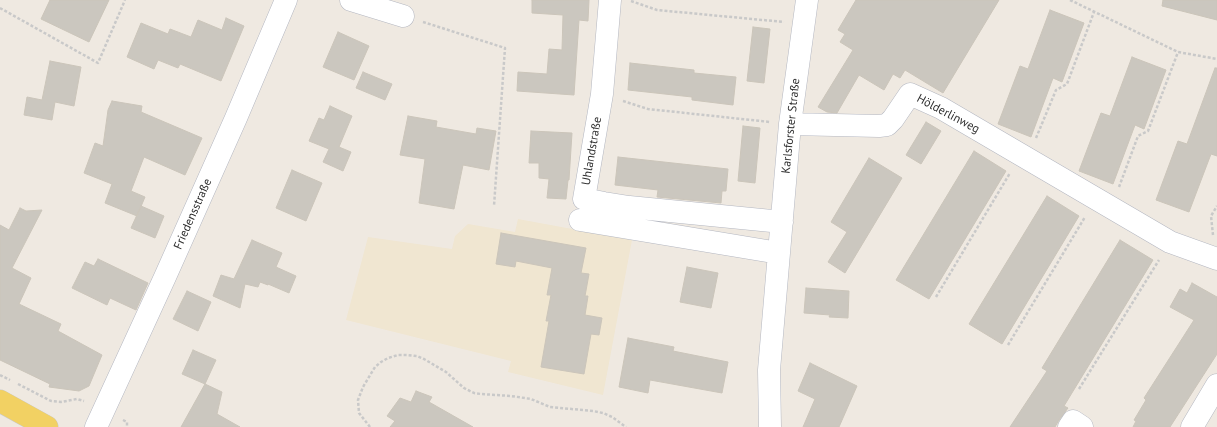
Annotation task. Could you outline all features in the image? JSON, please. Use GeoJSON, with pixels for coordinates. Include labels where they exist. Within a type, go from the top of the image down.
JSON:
{"type":"FeatureCollection","features":[{"type":"Feature","properties":{"kind":"main road"},"geometry":{"type":"LineString","coordinates":[[0,401],[47,427]]}},
{"type":"Feature","properties":{"kind":"street","name":"Friedensstraße"},"geometry":{"type":"LineString","coordinates":[[100,419],[214,168],[286,0]]}},
{"type":"Feature","properties":{"kind":"street"},"geometry":{"type":"LineString","coordinates":[[351,0],[403,16]]}},
{"type":"Feature","properties":{"kind":"street","name":"Uhlandstraße"},"geometry":{"type":"LineString","coordinates":[[610,0],[602,94],[584,199],[629,207],[782,222]]}},
{"type":"Feature","properties":{"kind":"street","name":"Karlsforster Straße"},"geometry":{"type":"LineString","coordinates":[[770,427],[769,370],[790,124],[808,0]]}},
{"type":"Feature","properties":{"kind":"street","name":"Hölderlinweg"},"geometry":{"type":"LineString","coordinates":[[790,124],[887,125],[894,119],[910,94],[941,108],[1170,242],[1217,259]]}},
{"type":"Feature","properties":{"kind":"street"},"geometry":{"type":"LineString","coordinates":[[580,220],[779,253]]}},
{"type":"Feature","properties":{"kind":"street"},"geometry":{"type":"LineString","coordinates":[[1192,427],[1217,385]]}},
{"type":"Feature","properties":{"kind":"street"},"geometry":{"type":"LineString","coordinates":[[1068,427],[1072,421],[1082,427]]}},
{"type":"Feature","properties":{"kind":"path"},"geometry":{"type":"LineString","coordinates":[[0,8],[98,63],[125,0]]}},
{"type":"Feature","properties":{"kind":"path"},"geometry":{"type":"LineString","coordinates":[[629,0],[657,10],[804,24]]}},
{"type":"Feature","properties":{"kind":"path"},"geometry":{"type":"LineString","coordinates":[[1070,0],[1178,52],[1217,59]]}},
{"type":"Feature","properties":{"kind":"path"},"geometry":{"type":"LineString","coordinates":[[936,297],[1024,157],[1056,90],[1067,84],[1094,12]]}},
{"type":"Feature","properties":{"kind":"path"},"geometry":{"type":"LineString","coordinates":[[403,16],[505,48],[494,206]]}},
{"type":"Feature","properties":{"kind":"path"},"geometry":{"type":"LineString","coordinates":[[1111,208],[1138,136],[1148,131],[1178,52]]}},
{"type":"Feature","properties":{"kind":"path"},"geometry":{"type":"LineString","coordinates":[[602,94],[648,109],[790,124]]}},
{"type":"Feature","properties":{"kind":"path"},"geometry":{"type":"LineString","coordinates":[[1217,206],[1210,216],[1217,259]]}},
{"type":"Feature","properties":{"kind":"path"},"geometry":{"type":"LineString","coordinates":[[1008,345],[1084,217]]}},
{"type":"Feature","properties":{"kind":"path"},"geometry":{"type":"LineString","coordinates":[[1079,389],[1157,263]]}},
{"type":"Feature","properties":{"kind":"path"},"geometry":{"type":"LineString","coordinates":[[370,427],[359,413],[358,400],[363,387],[375,367],[381,362],[398,355],[407,355],[417,356],[424,359],[446,372],[464,388],[474,393],[530,398],[550,408],[602,413],[612,417],[626,427]]}},
{"type":"Feature","properties":{"kind":"path"},"geometry":{"type":"LineString","coordinates":[[0,375],[51,401],[56,402],[81,399],[100,419],[127,422],[127,427]]}},
{"type":"Feature","properties":{"kind":"shaded area"},"geometry":{"type":"Polygon","coordinates":[[[518,219],[632,240],[603,395],[508,372],[511,361],[346,320],[368,237],[452,249],[455,236],[468,224],[515,232],[518,219]]]}},
{"type":"Feature","properties":{"kind":"building"},"geometry":{"type":"Polygon","coordinates":[[[50,0],[109,0],[89,42],[41,19],[50,0]]]}},
{"type":"Feature","properties":{"kind":"building"},"geometry":{"type":"Polygon","coordinates":[[[532,0],[589,0],[588,21],[579,20],[574,95],[517,91],[518,72],[547,74],[549,49],[562,50],[563,15],[532,13],[532,0]]]}},
{"type":"Feature","properties":{"kind":"building"},"geometry":{"type":"Polygon","coordinates":[[[856,0],[999,0],[943,93],[905,70],[900,78],[893,74],[884,90],[859,75],[837,113],[827,112],[818,107],[853,50],[840,42],[845,34],[838,30],[856,0]]]}},
{"type":"Feature","properties":{"kind":"building"},"geometry":{"type":"Polygon","coordinates":[[[1163,0],[1217,0],[1217,20],[1162,6],[1163,0]]]}},
{"type":"Feature","properties":{"kind":"building"},"geometry":{"type":"Polygon","coordinates":[[[1050,10],[1084,23],[1062,82],[1053,78],[1031,137],[998,124],[1020,66],[1028,69],[1050,10]]]}},
{"type":"Feature","properties":{"kind":"building"},"geometry":{"type":"Polygon","coordinates":[[[226,18],[244,26],[221,81],[180,64],[178,68],[158,60],[154,69],[127,57],[141,23],[168,34],[170,29],[191,37],[198,20],[222,30],[226,18]]]}},
{"type":"Feature","properties":{"kind":"building"},"geometry":{"type":"Polygon","coordinates":[[[753,27],[770,29],[764,83],[747,81],[753,27]]]}},
{"type":"Feature","properties":{"kind":"building"},"geometry":{"type":"Polygon","coordinates":[[[338,32],[369,46],[354,80],[323,67],[338,32]]]}},
{"type":"Feature","properties":{"kind":"building"},"geometry":{"type":"Polygon","coordinates":[[[1132,57],[1166,70],[1144,129],[1135,125],[1113,184],[1079,171],[1101,113],[1110,116],[1132,57]]]}},
{"type":"Feature","properties":{"kind":"building"},"geometry":{"type":"Polygon","coordinates":[[[50,61],[81,67],[74,106],[55,102],[52,120],[24,115],[27,97],[42,100],[50,61]]]}},
{"type":"Feature","properties":{"kind":"building"},"geometry":{"type":"Polygon","coordinates":[[[630,63],[694,70],[694,73],[736,77],[733,105],[692,100],[692,97],[628,90],[630,63]]]}},
{"type":"Feature","properties":{"kind":"building"},"geometry":{"type":"Polygon","coordinates":[[[1215,68],[1217,68],[1217,156],[1211,154],[1189,212],[1156,200],[1178,141],[1187,144],[1215,68]]]}},
{"type":"Feature","properties":{"kind":"building"},"geometry":{"type":"Polygon","coordinates":[[[363,72],[392,84],[385,100],[356,88],[363,72]]]}},
{"type":"Feature","properties":{"kind":"building"},"geometry":{"type":"Polygon","coordinates":[[[112,101],[142,106],[141,112],[202,138],[185,175],[144,157],[131,191],[145,197],[137,216],[105,203],[112,184],[84,173],[95,143],[103,146],[108,110],[112,101]]]}},
{"type":"Feature","properties":{"kind":"building"},"geometry":{"type":"Polygon","coordinates":[[[330,106],[352,116],[339,147],[351,152],[343,171],[323,162],[329,149],[309,141],[319,118],[324,120],[330,106]]]}},
{"type":"Feature","properties":{"kind":"building"},"geometry":{"type":"Polygon","coordinates":[[[408,116],[437,121],[436,127],[476,134],[477,128],[496,131],[489,170],[463,165],[454,209],[419,203],[425,159],[400,155],[408,116]]]}},
{"type":"Feature","properties":{"kind":"building"},"geometry":{"type":"Polygon","coordinates":[[[926,122],[941,131],[921,164],[906,155],[926,122]]]}},
{"type":"Feature","properties":{"kind":"building"},"geometry":{"type":"Polygon","coordinates":[[[743,126],[760,128],[755,183],[738,181],[743,126]]]}},
{"type":"Feature","properties":{"kind":"building"},"geometry":{"type":"Polygon","coordinates":[[[531,131],[572,133],[569,180],[566,199],[547,198],[549,179],[539,178],[539,163],[529,163],[531,131]]]}},
{"type":"Feature","properties":{"kind":"building"},"geometry":{"type":"Polygon","coordinates":[[[974,151],[1006,171],[929,299],[896,280],[974,151]]]}},
{"type":"Feature","properties":{"kind":"building"},"geometry":{"type":"Polygon","coordinates":[[[618,157],[728,169],[726,191],[722,191],[721,203],[657,197],[658,190],[615,185],[618,157]]]}},
{"type":"Feature","properties":{"kind":"building"},"geometry":{"type":"Polygon","coordinates":[[[869,158],[902,178],[845,273],[828,262],[847,232],[831,222],[869,158]]]}},
{"type":"Feature","properties":{"kind":"building"},"geometry":{"type":"Polygon","coordinates":[[[292,170],[322,183],[306,221],[276,208],[292,170]]]}},
{"type":"Feature","properties":{"kind":"building"},"geometry":{"type":"Polygon","coordinates":[[[1047,196],[1079,216],[1002,344],[969,324],[1047,196]]]}},
{"type":"Feature","properties":{"kind":"building"},"geometry":{"type":"Polygon","coordinates":[[[141,206],[164,216],[155,238],[131,228],[141,206]]]}},
{"type":"Feature","properties":{"kind":"building"},"geometry":{"type":"Polygon","coordinates":[[[20,208],[26,211],[42,210],[12,268],[31,278],[19,304],[61,324],[58,331],[102,355],[89,386],[79,391],[49,387],[50,384],[0,360],[0,225],[9,230],[20,208]]]}},
{"type":"Feature","properties":{"kind":"building"},"geometry":{"type":"Polygon","coordinates":[[[501,233],[586,248],[581,273],[589,274],[585,296],[588,296],[585,315],[602,318],[599,335],[591,334],[584,374],[541,367],[549,321],[546,321],[551,295],[547,295],[552,268],[516,261],[515,267],[496,264],[501,233]]]}},
{"type":"Feature","properties":{"kind":"building"},"geometry":{"type":"Polygon","coordinates":[[[252,240],[282,253],[276,267],[296,276],[289,293],[260,282],[258,287],[245,284],[240,308],[213,296],[221,275],[234,279],[252,240]]]}},
{"type":"Feature","properties":{"kind":"building"},"geometry":{"type":"Polygon","coordinates":[[[1120,240],[1153,260],[1064,406],[1068,408],[1055,427],[1010,427],[1047,371],[1042,368],[1120,240]]]}},
{"type":"Feature","properties":{"kind":"building"},"geometry":{"type":"Polygon","coordinates":[[[98,259],[148,283],[136,310],[110,298],[107,305],[72,288],[85,262],[94,266],[98,259]]]}},
{"type":"Feature","properties":{"kind":"building"},"geometry":{"type":"Polygon","coordinates":[[[687,267],[718,273],[711,308],[680,302],[687,267]]]}},
{"type":"Feature","properties":{"kind":"building"},"geometry":{"type":"Polygon","coordinates":[[[1192,283],[1217,297],[1217,354],[1170,427],[1133,427],[1136,421],[1134,420],[1146,400],[1144,398],[1194,320],[1170,307],[1180,289],[1187,293],[1192,283]]]}},
{"type":"Feature","properties":{"kind":"building"},"geometry":{"type":"Polygon","coordinates":[[[806,288],[849,291],[848,318],[804,313],[806,288]]]}},
{"type":"Feature","properties":{"kind":"building"},"geometry":{"type":"Polygon","coordinates":[[[187,291],[211,302],[198,331],[173,319],[187,291]]]}},
{"type":"Feature","properties":{"kind":"building"},"geometry":{"type":"Polygon","coordinates":[[[628,338],[674,347],[673,351],[728,362],[722,393],[650,380],[648,393],[619,387],[628,338]]]}},
{"type":"Feature","properties":{"kind":"building"},"geometry":{"type":"Polygon","coordinates":[[[193,350],[216,360],[205,384],[182,374],[193,350]]]}},
{"type":"Feature","properties":{"kind":"building"},"geometry":{"type":"Polygon","coordinates":[[[810,363],[857,386],[839,427],[803,427],[815,399],[798,391],[810,363]]]}},
{"type":"Feature","properties":{"kind":"building"},"geometry":{"type":"Polygon","coordinates":[[[205,384],[222,392],[217,414],[240,427],[181,427],[205,384]]]}},
{"type":"Feature","properties":{"kind":"building"},"geometry":{"type":"Polygon","coordinates":[[[416,391],[432,397],[429,402],[473,427],[390,427],[395,421],[387,416],[400,398],[411,402],[416,391]]]}}]}
